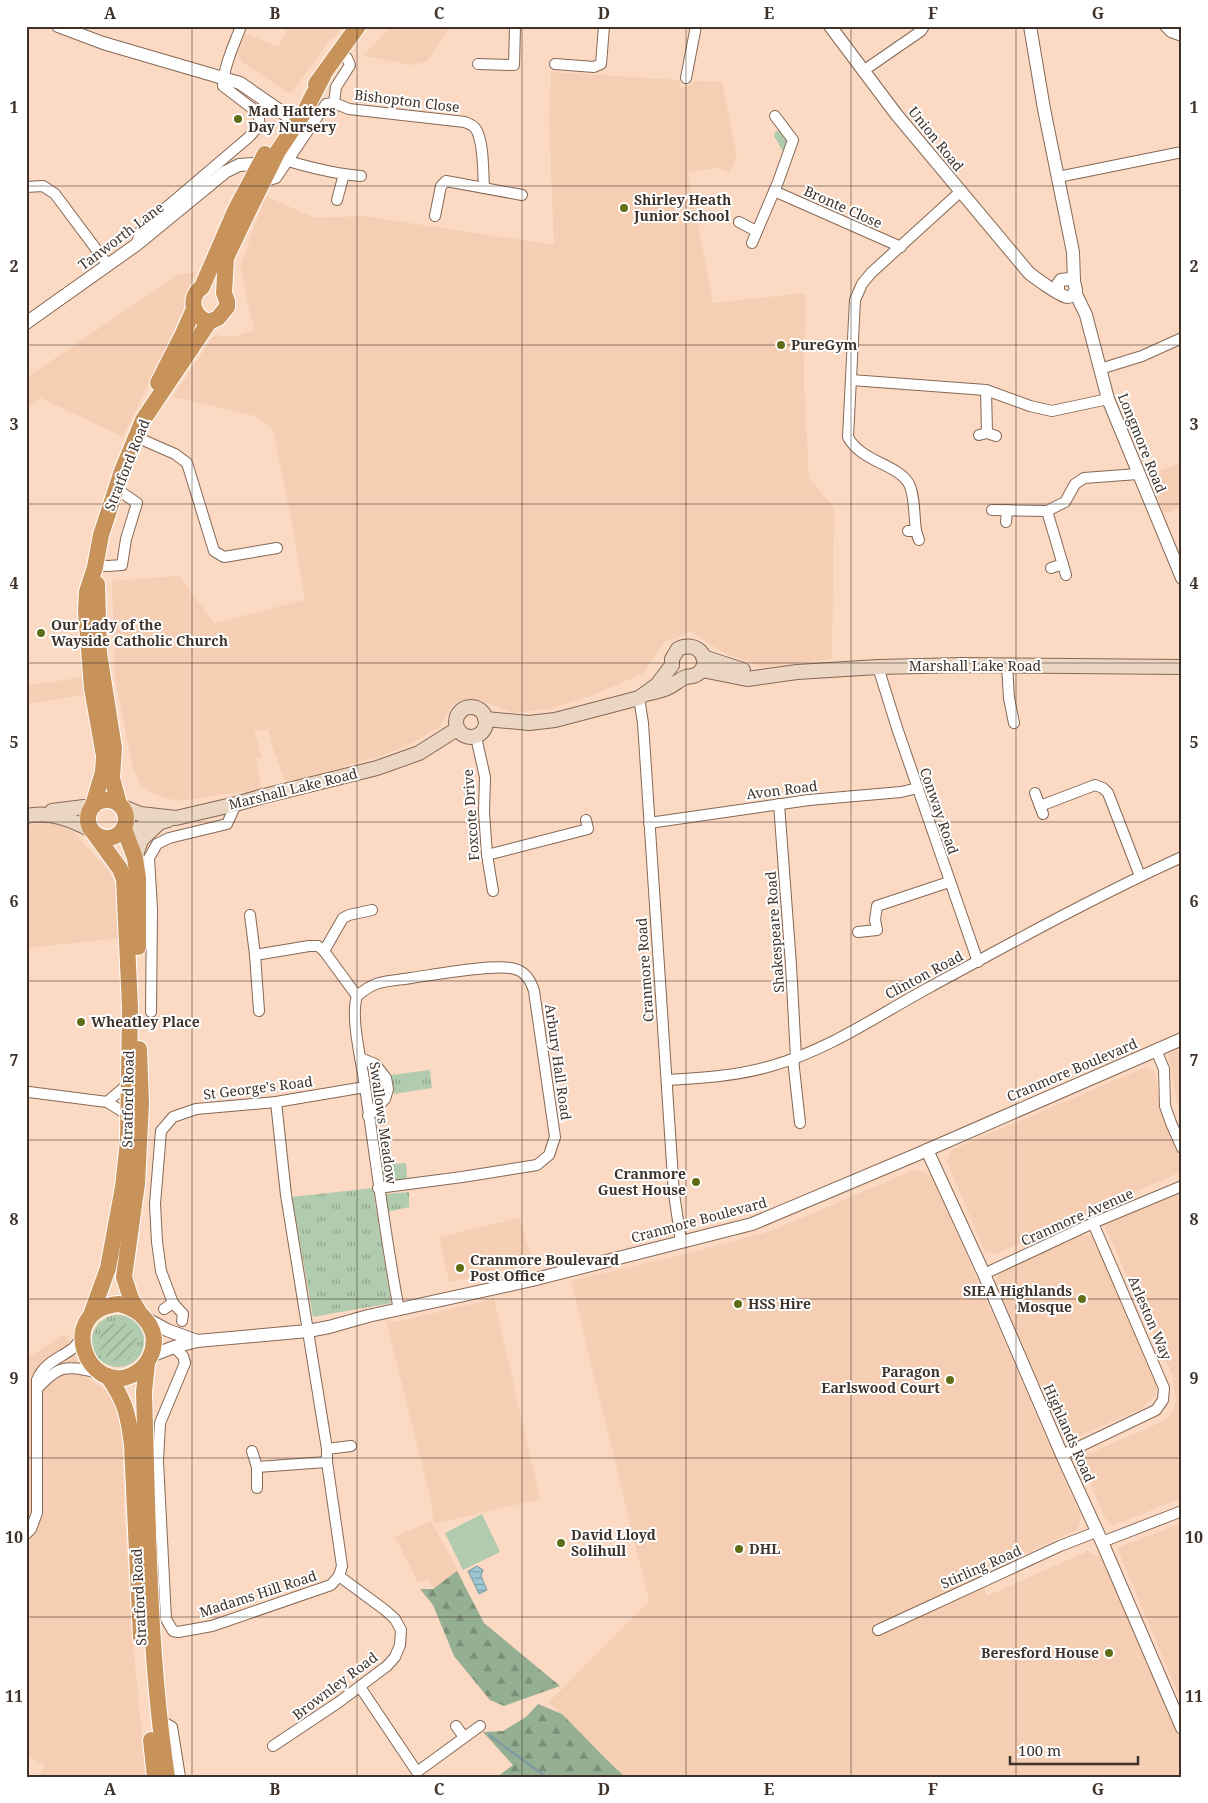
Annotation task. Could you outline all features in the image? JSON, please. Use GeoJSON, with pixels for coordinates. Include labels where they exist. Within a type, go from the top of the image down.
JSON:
{"type":"FeatureCollection","features":[{"type":"Feature","properties":{"kind":"highway","name":"Stratford Road"},"geometry":{"type":"LineString","coordinates":[[143,420],[209,322],[215,320],[227,307],[224,293],[226,258],[255,182],[260,162],[293,120],[358,26]]}},
{"type":"Feature","properties":{"kind":"highway","name":"Stratford Road"},"geometry":{"type":"LineString","coordinates":[[91,1315],[108,1268],[123,1187],[128,1141],[130,1007],[124,879],[120,869],[93,832],[88,819],[102,772],[104,756],[92,688],[87,634],[87,592],[115,488],[158,381],[178,345],[194,309],[193,304],[196,295],[202,287],[255,182],[278,151],[293,120]]}},
{"type":"Feature","properties":{"kind":"highway"},"geometry":{"type":"LineString","coordinates":[[202,287],[212,287],[224,293]]}},
{"type":"Feature","properties":{"kind":"highway"},"geometry":{"type":"LineString","coordinates":[[194,309],[198,316],[209,322]]}},
{"type":"Feature","properties":{"kind":"highway","name":"Stratford Road"},"geometry":{"type":"LineString","coordinates":[[95,566],[100,652],[114,748],[112,778],[127,818],[124,829],[135,858],[138,878],[141,1102],[138,1184],[124,1277],[131,1299],[143,1316]]}},
{"type":"Feature","properties":{"kind":"highway"},"geometry":{"type":"LineString","coordinates":[[92,807],[103,800],[114,801],[121,805]]}},
{"type":"Feature","properties":{"kind":"highway"},"geometry":{"type":"LineString","coordinates":[[93,832],[100,837],[113,838],[124,829]]}},
{"type":"Feature","properties":{"kind":"highway"},"geometry":{"type":"LineString","coordinates":[[119,1304],[128,1306],[143,1316],[154,1338],[149,1360],[140,1371],[128,1377],[117,1378],[105,1375],[93,1367],[87,1358],[82,1337],[85,1322],[91,1315],[111,1305],[119,1304]]}},
{"type":"Feature","properties":{"kind":"highway","name":"Stratford Road"},"geometry":{"type":"LineString","coordinates":[[149,1360],[144,1392],[152,1640],[158,1719],[167,1777]]}},
{"type":"Feature","properties":{"kind":"highway","name":"Stratford Road"},"geometry":{"type":"LineString","coordinates":[[105,1375],[122,1396],[129,1417],[142,1643],[155,1777]]}},
{"type":"Feature","properties":{"kind":"main road","name":"Marshall Lake Road"},"geometry":{"type":"LineString","coordinates":[[642,696],[657,685],[672,665],[674,653],[683,646],[698,649],[703,663],[768,676],[797,672],[878,667],[1182,667]]}},
{"type":"Feature","properties":{"kind":"main road"},"geometry":{"type":"LineString","coordinates":[[672,665],[677,673],[685,677],[692,677],[698,674],[703,663]]}},
{"type":"Feature","properties":{"kind":"main road"},"geometry":{"type":"LineString","coordinates":[[485,719],[529,723],[555,720],[668,688],[685,677]]}},
{"type":"Feature","properties":{"kind":"main road"},"geometry":{"type":"LineString","coordinates":[[473,707],[479,710],[485,719],[484,730],[476,737],[467,737],[457,729],[457,716],[465,708],[473,707]]}},
{"type":"Feature","properties":{"kind":"main road","name":"Marshall Lake Road"},"geometry":{"type":"LineString","coordinates":[[121,805],[140,814],[176,818],[377,768],[420,753],[457,729]]}},
{"type":"Feature","properties":{"kind":"main road"},"geometry":{"type":"LineString","coordinates":[[33,815],[92,807]]}},
{"type":"Feature","properties":{"kind":"main road"},"geometry":{"type":"LineString","coordinates":[[33,815],[56,815],[72,820],[93,832]]}},
{"type":"Feature","properties":{"kind":"main road"},"geometry":{"type":"LineString","coordinates":[[124,829],[136,829],[176,818]]}},
{"type":"Feature","properties":{"kind":"main road"},"geometry":{"type":"LineString","coordinates":[[135,858],[141,840],[159,822]]}},
{"type":"Feature","properties":{"kind":"street"},"geometry":{"type":"LineString","coordinates":[[58,26],[103,43],[223,77],[247,87],[293,120]]}},
{"type":"Feature","properties":{"kind":"street"},"geometry":{"type":"LineString","coordinates":[[136,245],[142,228],[249,137],[259,126],[260,119],[257,112],[223,86],[223,77],[241,26]]}},
{"type":"Feature","properties":{"kind":"street"},"geometry":{"type":"LineString","coordinates":[[478,64],[514,65],[515,26]]}},
{"type":"Feature","properties":{"kind":"street"},"geometry":{"type":"LineString","coordinates":[[555,64],[594,67],[601,64],[604,26]]}},
{"type":"Feature","properties":{"kind":"street"},"geometry":{"type":"LineString","coordinates":[[686,78],[696,26]]}},
{"type":"Feature","properties":{"kind":"street","name":"Union Road"},"geometry":{"type":"LineString","coordinates":[[830,26],[863,71],[960,192],[1029,273],[1039,282],[1067,287]]}},
{"type":"Feature","properties":{"kind":"street"},"geometry":{"type":"LineString","coordinates":[[863,71],[921,31],[924,26]]}},
{"type":"Feature","properties":{"kind":"street","name":"Longmore Road"},"geometry":{"type":"LineString","coordinates":[[1030,26],[1073,252],[1073,265],[1067,287],[1086,316],[1108,399],[1182,578]]}},
{"type":"Feature","properties":{"kind":"street"},"geometry":{"type":"LineString","coordinates":[[1164,26],[1171,32],[1182,36]]}},
{"type":"Feature","properties":{"kind":"street"},"geometry":{"type":"LineString","coordinates":[[231,169],[246,174],[255,182],[276,178],[326,104],[334,103],[336,87],[350,65],[347,58],[340,52]]}},
{"type":"Feature","properties":{"kind":"street","name":"Bishopton Close"},"geometry":{"type":"LineString","coordinates":[[334,103],[349,109],[465,122],[474,126],[478,131],[480,141],[484,188]]}},
{"type":"Feature","properties":{"kind":"street"},"geometry":{"type":"LineString","coordinates":[[752,243],[793,140],[788,132],[776,123]]}},
{"type":"Feature","properties":{"kind":"street"},"geometry":{"type":"LineString","coordinates":[[1058,177],[1182,152]]}},
{"type":"Feature","properties":{"kind":"street"},"geometry":{"type":"LineString","coordinates":[[288,160],[316,170],[361,176]]}},
{"type":"Feature","properties":{"kind":"street","name":"Tanworth Lane"},"geometry":{"type":"LineString","coordinates":[[26,323],[136,245],[231,169],[239,165],[260,162]]}},
{"type":"Feature","properties":{"kind":"street"},"geometry":{"type":"LineString","coordinates":[[338,200],[344,174]]}},
{"type":"Feature","properties":{"kind":"street"},"geometry":{"type":"LineString","coordinates":[[436,216],[441,186],[446,181],[522,195]]}},
{"type":"Feature","properties":{"kind":"street"},"geometry":{"type":"LineString","coordinates":[[26,187],[43,186],[56,194],[108,265]]}},
{"type":"Feature","properties":{"kind":"street","name":"Bronte Close"},"geometry":{"type":"LineString","coordinates":[[774,191],[901,246]]}},
{"type":"Feature","properties":{"kind":"street"},"geometry":{"type":"LineString","coordinates":[[914,534],[910,486],[905,478],[859,451],[852,445],[848,437],[855,300],[857,293],[871,273],[960,192]]}},
{"type":"Feature","properties":{"kind":"street"},"geometry":{"type":"LineString","coordinates":[[739,222],[756,231]]}},
{"type":"Feature","properties":{"kind":"street"},"geometry":{"type":"LineString","coordinates":[[1100,370],[1142,356],[1182,338]]}},
{"type":"Feature","properties":{"kind":"street"},"geometry":{"type":"LineString","coordinates":[[851,380],[986,390],[1030,406],[1052,411],[1108,399]]}},
{"type":"Feature","properties":{"kind":"street"},"geometry":{"type":"LineString","coordinates":[[986,390],[987,435]]}},
{"type":"Feature","properties":{"kind":"street"},"geometry":{"type":"LineString","coordinates":[[136,437],[176,454],[187,464],[214,551],[224,557],[277,548]]}},
{"type":"Feature","properties":{"kind":"street"},"geometry":{"type":"LineString","coordinates":[[992,510],[1047,511],[1065,502],[1075,484],[1084,478],[1138,474]]}},
{"type":"Feature","properties":{"kind":"street"},"geometry":{"type":"LineString","coordinates":[[95,566],[122,565],[126,539],[137,503],[115,488]]}},
{"type":"Feature","properties":{"kind":"street"},"geometry":{"type":"LineString","coordinates":[[1006,522],[1007,510]]}},
{"type":"Feature","properties":{"kind":"street"},"geometry":{"type":"LineString","coordinates":[[1047,511],[1066,575]]}},
{"type":"Feature","properties":{"kind":"street"},"geometry":{"type":"LineString","coordinates":[[1051,568],[1063,564]]}},
{"type":"Feature","properties":{"kind":"street"},"geometry":{"type":"LineString","coordinates":[[1006,666],[1014,723]]}},
{"type":"Feature","properties":{"kind":"street","name":"Conway Road"},"geometry":{"type":"LineString","coordinates":[[878,667],[949,882],[978,962]]}},
{"type":"Feature","properties":{"kind":"street","name":"Cranmore Road"},"geometry":{"type":"LineString","coordinates":[[642,696],[642,723],[674,1194],[681,1241]]}},
{"type":"Feature","properties":{"kind":"street","name":"Foxcote Drive"},"geometry":{"type":"LineString","coordinates":[[476,737],[485,777],[486,855],[493,890]]}},
{"type":"Feature","properties":{"kind":"street"},"geometry":{"type":"LineString","coordinates":[[1035,793],[1041,810],[1095,785],[1102,788],[1108,793],[1140,876]]}},
{"type":"Feature","properties":{"kind":"street","name":"Avon Road"},"geometry":{"type":"LineString","coordinates":[[649,823],[809,800],[901,792],[918,788]]}},
{"type":"Feature","properties":{"kind":"street"},"geometry":{"type":"LineString","coordinates":[[152,1012],[152,909],[149,858],[158,844],[169,838],[227,824],[236,804]]}},
{"type":"Feature","properties":{"kind":"street","name":"Shakespeare Road"},"geometry":{"type":"LineString","coordinates":[[779,804],[791,965],[794,1058],[800,1123]]}},
{"type":"Feature","properties":{"kind":"street"},"geometry":{"type":"LineString","coordinates":[[486,855],[588,829],[586,820]]}},
{"type":"Feature","properties":{"kind":"street","name":"Clinton Road"},"geometry":{"type":"LineString","coordinates":[[666,1080],[746,1073],[794,1058],[844,1036],[929,987],[1140,876],[1182,857]]}},
{"type":"Feature","properties":{"kind":"street"},"geometry":{"type":"LineString","coordinates":[[858,932],[877,930],[874,920],[877,906],[949,882]]}},
{"type":"Feature","properties":{"kind":"street"},"geometry":{"type":"LineString","coordinates":[[324,951],[344,918],[349,915],[372,910]]}},
{"type":"Feature","properties":{"kind":"street"},"geometry":{"type":"LineString","coordinates":[[250,914],[259,1011]]}},
{"type":"Feature","properties":{"kind":"street"},"geometry":{"type":"LineString","coordinates":[[255,955],[318,946],[324,951],[357,996]]}},
{"type":"Feature","properties":{"kind":"street","name":"Arbury Hall Road"},"geometry":{"type":"LineString","coordinates":[[357,996],[366,988],[378,983],[442,974],[506,966],[524,974],[532,983],[534,991],[555,1137],[549,1155],[537,1165],[378,1188]]}},
{"type":"Feature","properties":{"kind":"street","name":"Swallows Meadow"},"geometry":{"type":"LineString","coordinates":[[357,996],[354,1006],[360,1058],[378,1188],[399,1310]]}},
{"type":"Feature","properties":{"kind":"street","name":"Cranmore Boulevard"},"geometry":{"type":"LineString","coordinates":[[149,1360],[174,1347],[197,1341],[308,1331],[532,1280],[729,1230],[775,1215],[1182,1039]]}},
{"type":"Feature","properties":{"kind":"street"},"geometry":{"type":"LineString","coordinates":[[1156,1050],[1164,1069],[1165,1106],[1182,1148]]}},
{"type":"Feature","properties":{"kind":"street"},"geometry":{"type":"LineString","coordinates":[[360,1058],[375,1064],[386,1078],[388,1089],[385,1099],[368,1116]]}},
{"type":"Feature","properties":{"kind":"street"},"geometry":{"type":"LineString","coordinates":[[107,1102],[128,1084]]}},
{"type":"Feature","properties":{"kind":"street","name":"St George's Road"},"geometry":{"type":"LineString","coordinates":[[156,1182],[161,1131],[173,1117],[196,1110],[276,1102],[365,1087]]}},
{"type":"Feature","properties":{"kind":"street"},"geometry":{"type":"LineString","coordinates":[[29,1092],[107,1102],[128,1115]]}},
{"type":"Feature","properties":{"kind":"street"},"geometry":{"type":"LineString","coordinates":[[276,1102],[286,1194],[327,1449],[327,1462],[342,1566],[339,1576]]}},
{"type":"Feature","properties":{"kind":"street","name":"Highlands Road"},"geometry":{"type":"LineString","coordinates":[[927,1150],[984,1274],[1182,1728]]}},
{"type":"Feature","properties":{"kind":"street"},"geometry":{"type":"LineString","coordinates":[[138,1184],[156,1182],[157,1242],[161,1271],[173,1302],[183,1314],[182,1321]]}},
{"type":"Feature","properties":{"kind":"street","name":"Cranmore Avenue"},"geometry":{"type":"LineString","coordinates":[[984,1274],[1093,1223],[1182,1186]]}},
{"type":"Feature","properties":{"kind":"street","name":"Arleston Way"},"geometry":{"type":"LineString","coordinates":[[1062,1455],[1156,1410],[1163,1400],[1164,1388],[1093,1223]]}},
{"type":"Feature","properties":{"kind":"street"},"geometry":{"type":"LineString","coordinates":[[164,1309],[173,1302]]}},
{"type":"Feature","properties":{"kind":"street","name":"Cranmore Boulevard"},"geometry":{"type":"LineString","coordinates":[[143,1316],[167,1330],[197,1341]]}},
{"type":"Feature","properties":{"kind":"street"},"geometry":{"type":"LineString","coordinates":[[26,1534],[31,1529],[37,1513],[37,1380],[41,1371],[50,1362],[74,1348],[82,1337]]}},
{"type":"Feature","properties":{"kind":"street","name":"Stratford Road"},"geometry":{"type":"LineString","coordinates":[[173,1631],[166,1619],[158,1461],[160,1423],[185,1363],[183,1356],[174,1347]]}},
{"type":"Feature","properties":{"kind":"street"},"geometry":{"type":"LineString","coordinates":[[37,1389],[49,1375],[67,1367],[105,1375]]}},
{"type":"Feature","properties":{"kind":"street"},"geometry":{"type":"LineString","coordinates":[[327,1449],[351,1446]]}},
{"type":"Feature","properties":{"kind":"street"},"geometry":{"type":"LineString","coordinates":[[252,1450],[257,1467],[257,1488]]}},
{"type":"Feature","properties":{"kind":"street"},"geometry":{"type":"LineString","coordinates":[[257,1467],[327,1462]]}},
{"type":"Feature","properties":{"kind":"street","name":"Stirling Road"},"geometry":{"type":"LineString","coordinates":[[878,1630],[1060,1546],[1099,1537],[1182,1511]]}},
{"type":"Feature","properties":{"kind":"street","name":"Madams Hill Road"},"geometry":{"type":"LineString","coordinates":[[173,1631],[178,1632],[212,1626],[331,1585],[339,1576]]}},
{"type":"Feature","properties":{"kind":"street","name":"Brownley Road"},"geometry":{"type":"LineString","coordinates":[[273,1746],[387,1666],[395,1657],[400,1645],[401,1630],[395,1619],[339,1576]]}},
{"type":"Feature","properties":{"kind":"street"},"geometry":{"type":"LineString","coordinates":[[360,1686],[413,1774],[480,1726]]}},
{"type":"Feature","properties":{"kind":"street"},"geometry":{"type":"LineString","coordinates":[[158,1719],[172,1726],[180,1777]]}},
{"type":"Feature","properties":{"kind":"street"},"geometry":{"type":"LineString","coordinates":[[456,1726],[464,1737]]}},
{"type":"Feature","properties":{"kind":"shaded area"},"geometry":{"type":"Polygon","coordinates":[[[289,26],[337,26],[341,29],[333,39],[331,38],[294,90],[288,93],[242,62],[238,54],[244,33],[278,47],[289,26]]]}},
{"type":"Feature","properties":{"kind":"shaded area"},"geometry":{"type":"Polygon","coordinates":[[[391,26],[451,26],[427,61],[411,65],[363,56],[391,26]]]}},
{"type":"Feature","properties":{"kind":"shaded area"},"geometry":{"type":"Polygon","coordinates":[[[551,72],[679,80],[681,87],[688,87],[695,81],[722,82],[737,156],[729,172],[717,168],[688,172],[713,303],[805,293],[804,387],[809,478],[834,508],[832,659],[763,667],[722,652],[690,631],[666,641],[644,673],[596,694],[550,709],[514,713],[482,701],[467,699],[454,703],[440,726],[416,741],[384,755],[300,779],[285,781],[268,730],[254,731],[262,758],[256,759],[262,789],[177,801],[154,794],[142,786],[133,768],[115,678],[112,581],[179,576],[214,623],[305,600],[291,517],[272,427],[255,416],[173,397],[211,339],[216,335],[232,337],[254,330],[240,268],[265,196],[315,218],[363,216],[554,245],[549,119],[551,72]]]}},
{"type":"Feature","properties":{"kind":"shaded area"},"geometry":{"type":"Polygon","coordinates":[[[195,272],[182,313],[123,437],[41,398],[26,406],[26,378],[179,274],[195,272]]]}},
{"type":"Feature","properties":{"kind":"shaded area"},"geometry":{"type":"Polygon","coordinates":[[[1182,462],[1182,506],[1164,514],[1149,475],[1182,462]]]}},
{"type":"Feature","properties":{"kind":"shaded area"},"geometry":{"type":"Polygon","coordinates":[[[84,677],[84,695],[26,704],[26,686],[84,677]]]}},
{"type":"Feature","properties":{"kind":"shaded area"},"geometry":{"type":"Polygon","coordinates":[[[45,822],[58,824],[74,832],[110,873],[116,886],[121,938],[26,948],[26,826],[45,822]]]}},
{"type":"Feature","properties":{"kind":"shaded area"},"geometry":{"type":"Polygon","coordinates":[[[1182,1048],[1182,1115],[1178,1105],[1168,1054],[1182,1048]]]}},
{"type":"Feature","properties":{"kind":"shaded area"},"geometry":{"type":"Polygon","coordinates":[[[1147,1067],[1155,1072],[1161,1114],[1182,1165],[1178,1173],[996,1254],[985,1252],[947,1161],[951,1150],[1147,1067]]]}},
{"type":"Feature","properties":{"kind":"shaded area"},"geometry":{"type":"Polygon","coordinates":[[[916,1169],[932,1176],[1081,1517],[1077,1530],[995,1567],[980,1576],[987,1596],[1088,1551],[1102,1559],[1182,1745],[1182,1777],[625,1777],[549,1702],[649,1601],[571,1281],[771,1231],[916,1169]]]}},
{"type":"Feature","properties":{"kind":"shaded area"},"geometry":{"type":"Polygon","coordinates":[[[1182,1190],[1182,1498],[1112,1526],[1105,1518],[1082,1464],[1081,1457],[1168,1419],[1176,1403],[1173,1376],[1104,1225],[1182,1190]]]}},
{"type":"Feature","properties":{"kind":"shaded area"},"geometry":{"type":"Polygon","coordinates":[[[520,1218],[533,1264],[449,1282],[439,1237],[520,1218]]]}},
{"type":"Feature","properties":{"kind":"shaded area"},"geometry":{"type":"Polygon","coordinates":[[[1092,1235],[1157,1383],[1156,1394],[1141,1409],[1067,1441],[1063,1439],[995,1282],[999,1273],[1081,1236],[1092,1235]]]}},
{"type":"Feature","properties":{"kind":"shaded area"},"geometry":{"type":"Polygon","coordinates":[[[494,1299],[540,1499],[434,1524],[430,1497],[386,1320],[392,1322],[400,1321],[494,1299]]]}},
{"type":"Feature","properties":{"kind":"shaded area"},"geometry":{"type":"Polygon","coordinates":[[[65,1334],[84,1376],[111,1394],[122,1423],[124,1507],[133,1644],[146,1777],[39,1777],[45,1765],[26,1755],[26,1357],[65,1334]]]}},
{"type":"Feature","properties":{"kind":"shaded area"},"geometry":{"type":"Polygon","coordinates":[[[431,1521],[464,1582],[435,1591],[429,1580],[418,1582],[395,1537],[431,1521]]]}},
{"type":"Feature","properties":{"kind":"shaded area"},"geometry":{"type":"Polygon","coordinates":[[[1182,1523],[1182,1703],[1117,1548],[1182,1523]]]}},
{"type":"Feature","properties":{"kind":"green space"},"geometry":{"type":"Polygon","coordinates":[[[780,129],[791,139],[784,153],[774,136],[775,132],[780,129]]]}},
{"type":"Feature","properties":{"kind":"green space"},"geometry":{"type":"Polygon","coordinates":[[[430,1070],[432,1088],[394,1094],[391,1075],[430,1070]]]}},
{"type":"Feature","properties":{"kind":"green space"},"geometry":{"type":"Polygon","coordinates":[[[406,1163],[407,1179],[387,1182],[384,1179],[380,1165],[406,1163]]]}},
{"type":"Feature","properties":{"kind":"green space"},"geometry":{"type":"Polygon","coordinates":[[[373,1188],[391,1303],[313,1317],[292,1197],[373,1188]]]}},
{"type":"Feature","properties":{"kind":"green space"},"geometry":{"type":"Polygon","coordinates":[[[409,1192],[409,1207],[387,1212],[385,1197],[387,1194],[409,1192]]]}},
{"type":"Feature","properties":{"kind":"green space"},"geometry":{"type":"Polygon","coordinates":[[[113,1315],[123,1315],[137,1322],[144,1336],[144,1346],[137,1360],[123,1367],[113,1367],[103,1363],[96,1356],[92,1346],[92,1336],[96,1326],[103,1319],[113,1315]]]}},
{"type":"Feature","properties":{"kind":"green space"},"geometry":{"type":"Polygon","coordinates":[[[118,1323],[125,1324],[131,1329],[136,1335],[136,1349],[131,1355],[125,1360],[118,1361],[111,1360],[105,1355],[100,1349],[99,1342],[100,1335],[105,1329],[111,1324],[118,1323]]]}},
{"type":"Feature","properties":{"kind":"green space"},"geometry":{"type":"Polygon","coordinates":[[[482,1514],[500,1552],[463,1570],[445,1533],[482,1514]]]}},
{"type":"Feature","properties":{"kind":"green space"},"geometry":{"type":"Polygon","coordinates":[[[457,1571],[484,1623],[560,1686],[504,1706],[490,1700],[454,1656],[433,1605],[420,1589],[433,1589],[457,1571]]]}},
{"type":"Feature","properties":{"kind":"green space"},"geometry":{"type":"Polygon","coordinates":[[[538,1704],[562,1714],[625,1777],[497,1777],[513,1765],[483,1732],[503,1731],[526,1717],[538,1704]]]}},
{"type":"Feature","properties":{"kind":"water"},"geometry":{"type":"Polygon","coordinates":[[[477,1566],[483,1570],[481,1576],[487,1590],[479,1594],[468,1571],[477,1566]]]}},
{"type":"Feature","properties":{"kind":"waterway"},"geometry":{"type":"LineString","coordinates":[[489,1735],[546,1777]]}},
{"type":"Feature","properties":{"kind":"place","name":"Mad Hatters Day Nursery"},"geometry":{"type":"Point","coordinates":[238,119]}},
{"type":"Feature","properties":{"kind":"place","name":"Shirley Heath Junior School"},"geometry":{"type":"Point","coordinates":[624,208]}},
{"type":"Feature","properties":{"kind":"place","name":"PureGym"},"geometry":{"type":"Point","coordinates":[781,345]}},
{"type":"Feature","properties":{"kind":"place","name":"Our Lady of the Wayside Catholic Church"},"geometry":{"type":"Point","coordinates":[41,633]}},
{"type":"Feature","properties":{"kind":"place","name":"Wheatley Place"},"geometry":{"type":"Point","coordinates":[81,1022]}},
{"type":"Feature","properties":{"kind":"place","name":"Cranmore Guest House"},"geometry":{"type":"Point","coordinates":[696,1182]}},
{"type":"Feature","properties":{"kind":"place","name":"Cranmore Boulevard Post Office"},"geometry":{"type":"Point","coordinates":[460,1268]}},
{"type":"Feature","properties":{"kind":"place","name":"SIEA Highlands Mosque"},"geometry":{"type":"Point","coordinates":[1082,1299]}},
{"type":"Feature","properties":{"kind":"place","name":"HSS Hire"},"geometry":{"type":"Point","coordinates":[738,1304]}},
{"type":"Feature","properties":{"kind":"place","name":"Paragon Earlswood Court"},"geometry":{"type":"Point","coordinates":[950,1380]}},
{"type":"Feature","properties":{"kind":"place","name":"David Lloyd Solihull"},"geometry":{"type":"Point","coordinates":[561,1543]}},
{"type":"Feature","properties":{"kind":"place","name":"DHL"},"geometry":{"type":"Point","coordinates":[739,1549]}},
{"type":"Feature","properties":{"kind":"place","name":"Beresford House"},"geometry":{"type":"Point","coordinates":[1109,1653]}}]}
